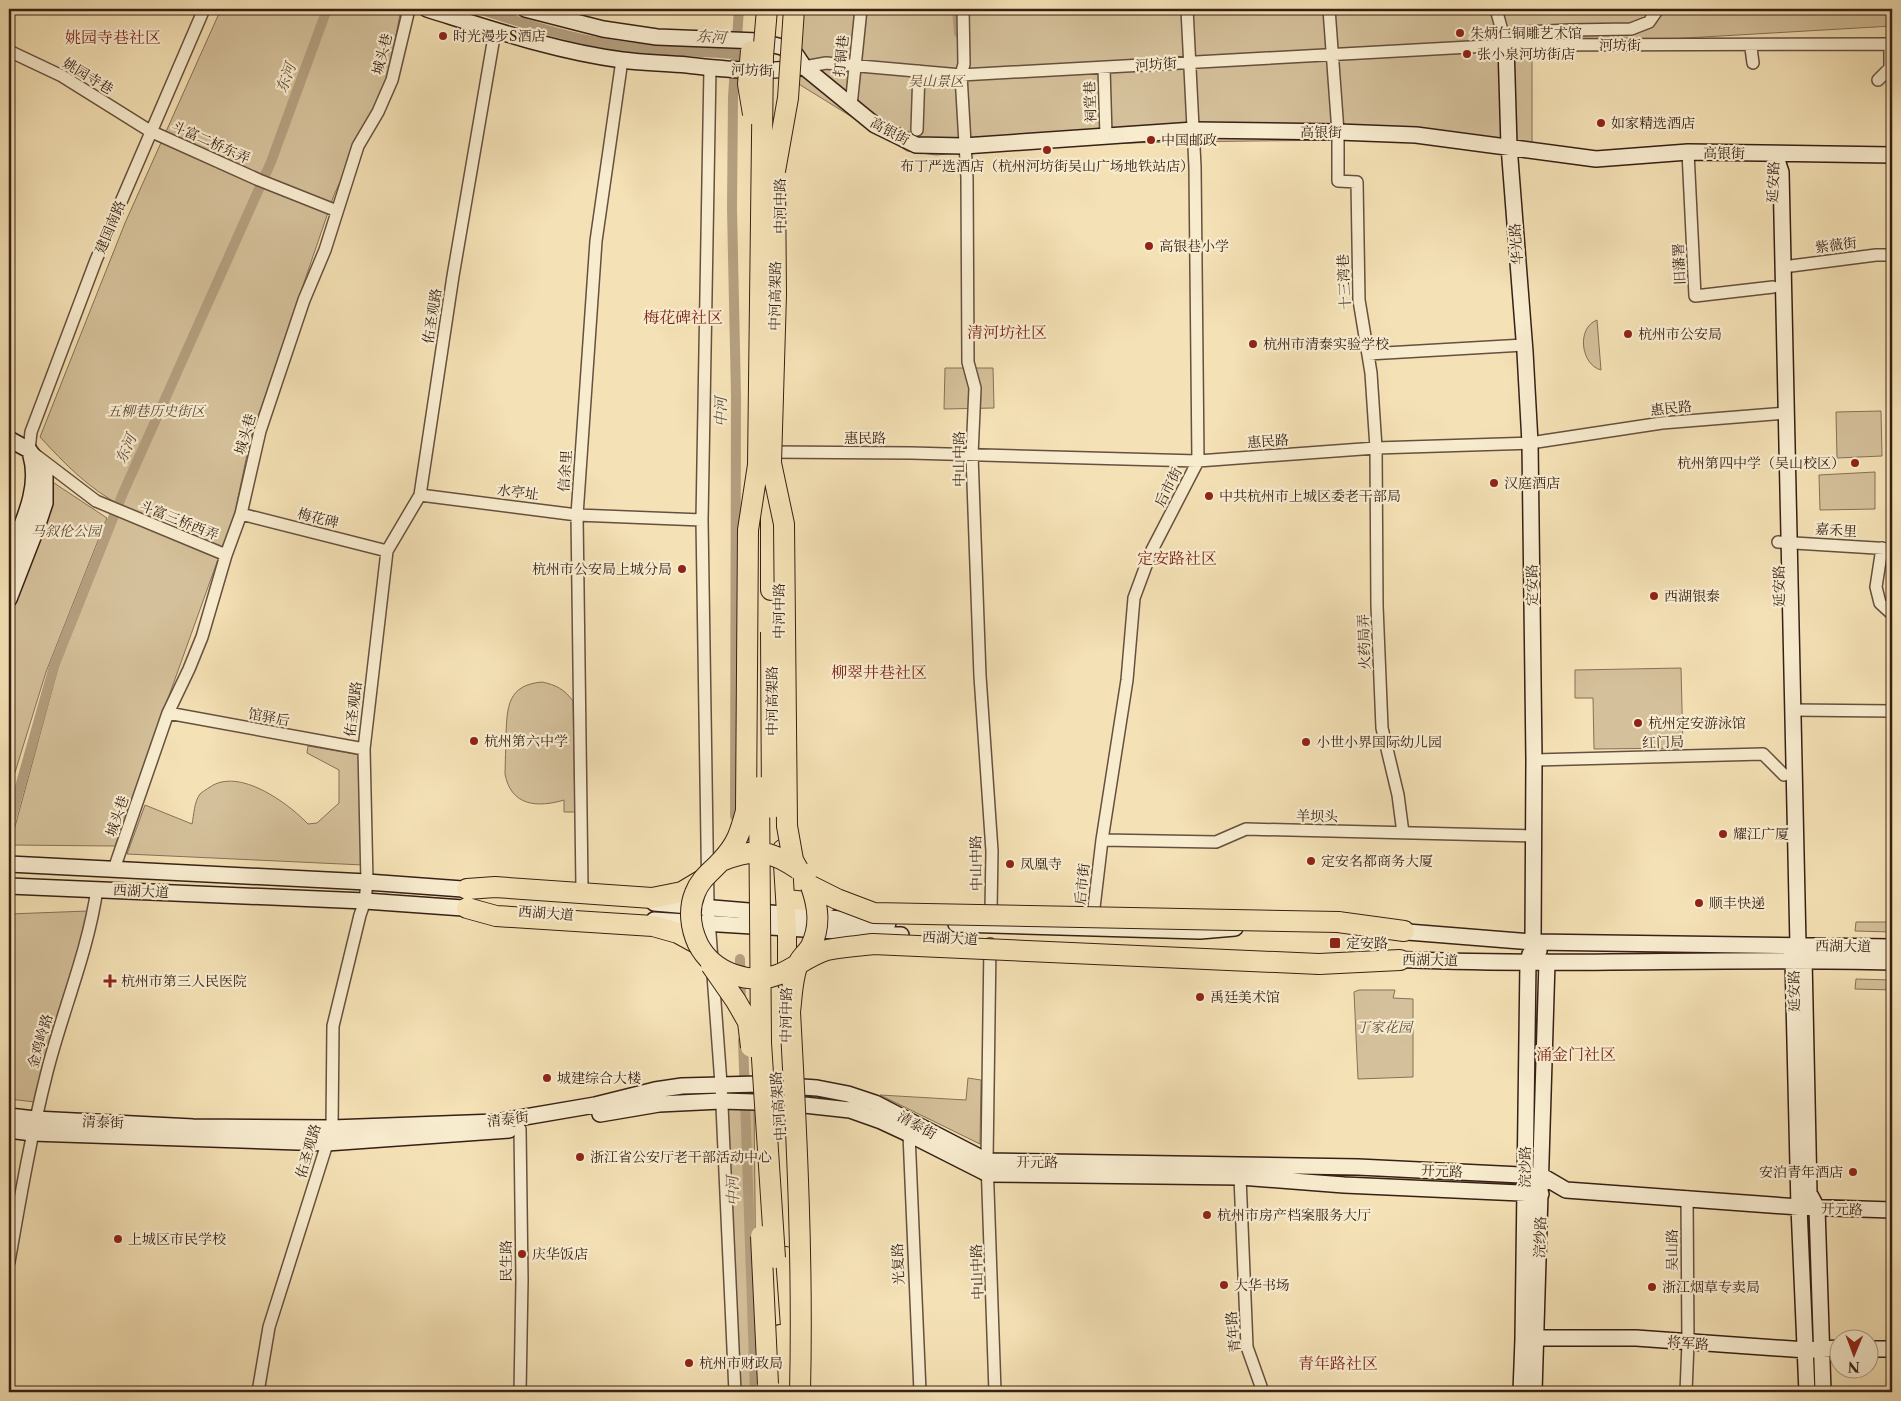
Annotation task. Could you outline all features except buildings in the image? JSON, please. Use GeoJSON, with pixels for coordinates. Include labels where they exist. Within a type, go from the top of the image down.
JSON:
{"type":"FeatureCollection","features":[{"type":"Feature","properties":{"kind":"highway"},"geometry":{"type":"LineString","coordinates":[[754,9],[748,84],[768,171]]}},
{"type":"Feature","properties":{"kind":"highway","name":"中河高架路"},"geometry":{"type":"LineString","coordinates":[[767,9],[763,56],[776,295],[764,458],[761,1043],[783,1392]]}},
{"type":"Feature","properties":{"kind":"highway","name":"中河高架路"},"geometry":{"type":"LineString","coordinates":[[768,171],[778,9]]}},
{"type":"Feature","properties":{"kind":"highway"},"geometry":{"type":"LineString","coordinates":[[768,171],[788,98],[794,9]]}},
{"type":"Feature","properties":{"kind":"highway"},"geometry":{"type":"LineString","coordinates":[[764,458],[748,530],[746,811],[739,838],[721,861],[705,875],[694,893],[690,914],[693,934],[700,948],[736,1000],[748,1022],[768,1384],[772,1392]]}},
{"type":"Feature","properties":{"kind":"highway"},"geometry":{"type":"LineString","coordinates":[[764,458],[784,524],[787,826],[793,860],[811,886],[818,905],[818,926],[811,946],[798,962],[792,989],[790,1012],[799,1182],[802,1308],[800,1392]]}},
{"type":"Feature","properties":{"kind":"highway","name":"中河高架路"},"geometry":{"type":"LineString","coordinates":[[764,458],[774,1044],[783,1172],[788,1296],[796,1392]]}},
{"type":"Feature","properties":{"kind":"highway"},"geometry":{"type":"LineString","coordinates":[[721,861],[740,853],[761,852],[781,857],[798,869]]}},
{"type":"Feature","properties":{"kind":"highway"},"geometry":{"type":"LineString","coordinates":[[467,899],[496,887],[652,898],[682,892],[702,880]]}},
{"type":"Feature","properties":{"kind":"highway"},"geometry":{"type":"LineString","coordinates":[[811,886],[874,914],[1338,922],[1404,931]]}},
{"type":"Feature","properties":{"kind":"highway"},"geometry":{"type":"LineString","coordinates":[[467,899],[496,916],[653,926],[678,933],[700,948],[718,968],[737,977],[759,979],[780,974],[798,962],[827,950],[873,944],[1319,964],[1400,960]]}},
{"type":"Feature","properties":{"kind":"main road","name":"河坊街"},"geometry":{"type":"LineString","coordinates":[[427,9],[495,31],[622,60],[750,70],[780,71],[804,67]]}},
{"type":"Feature","properties":{"kind":"main road","name":"河坊街"},"geometry":{"type":"LineString","coordinates":[[525,9],[604,29],[657,37],[752,41],[782,47]]}},
{"type":"Feature","properties":{"kind":"main road","name":"中河中路"},"geometry":{"type":"LineString","coordinates":[[761,9],[752,41],[750,70],[764,458],[781,837],[787,914],[785,1085],[800,1392]]}},
{"type":"Feature","properties":{"kind":"main road","name":"中河中路"},"geometry":{"type":"LineString","coordinates":[[772,1392],[764,1176],[755,1102],[752,919],[753,644],[764,458],[780,71],[785,9]]}},
{"type":"Feature","properties":{"kind":"main road","name":"华光路"},"geometry":{"type":"LineString","coordinates":[[1506,45],[1509,146],[1530,443]]}},
{"type":"Feature","properties":{"kind":"main road","name":"高银街"},"geometry":{"type":"LineString","coordinates":[[782,47],[796,55],[804,67],[875,125],[916,145],[964,146],[1194,130],[1416,135],[1596,159],[1688,152],[1892,155]]}},
{"type":"Feature","properties":{"kind":"main road","name":"延安路"},"geometry":{"type":"LineString","coordinates":[[1775,154],[1781,172],[1783,267],[1781,413],[1784,775],[1809,1193],[1817,1208],[1823,1392]]}},
{"type":"Feature","properties":{"kind":"main road","name":"延安路"},"geometry":{"type":"LineString","coordinates":[[1775,154],[1771,173],[1773,287],[1781,413]]}},
{"type":"Feature","properties":{"kind":"main road"},"geometry":{"type":"LineString","coordinates":[[9,439],[29,450],[45,474],[45,503],[9,599]]}},
{"type":"Feature","properties":{"kind":"main road","name":"定安路"},"geometry":{"type":"LineString","coordinates":[[1530,443],[1534,760],[1533,942]]}},
{"type":"Feature","properties":{"kind":"main road","name":"建国南路"},"geometry":{"type":"LineString","coordinates":[[9,558],[29,504],[34,468],[29,450]]}},
{"type":"Feature","properties":{"kind":"main road","name":"延安路"},"geometry":{"type":"LineString","coordinates":[[1783,542],[1792,710],[1799,1207],[1807,1392]]}},
{"type":"Feature","properties":{"kind":"main road","name":"西湖大道"},"geometry":{"type":"LineString","coordinates":[[9,864],[367,882],[467,899],[709,924],[787,914],[990,925],[1200,931],[1230,928],[1404,931],[1533,942],[1796,952],[1892,962]]}},
{"type":"Feature","properties":{"kind":"main road","name":"西湖大道"},"geometry":{"type":"LineString","coordinates":[[9,886],[365,901],[467,899],[708,906],[752,919]]}},
{"type":"Feature","properties":{"kind":"main road"},"geometry":{"type":"LineString","coordinates":[[787,914],[980,918],[990,925]]}},
{"type":"Feature","properties":{"kind":"main road","name":"西湖大道"},"geometry":{"type":"LineString","coordinates":[[990,925],[1400,960],[1547,962],[1892,947]]}},
{"type":"Feature","properties":{"kind":"main road"},"geometry":{"type":"LineString","coordinates":[[1533,942],[1547,962]]}},
{"type":"Feature","properties":{"kind":"main road","name":"浣沙路"},"geometry":{"type":"LineString","coordinates":[[1521,1392],[1528,962],[1533,942]]}},
{"type":"Feature","properties":{"kind":"main road","name":"浣纱路"},"geometry":{"type":"LineString","coordinates":[[1534,1392],[1547,962]]}},
{"type":"Feature","properties":{"kind":"main road","name":"清泰街"},"geometry":{"type":"LineString","coordinates":[[9,1130],[34,1126],[332,1128],[496,1122],[595,1105],[655,1090],[682,1086],[725,1084],[785,1085],[848,1094],[875,1102],[988,1168]]}},
{"type":"Feature","properties":{"kind":"main road","name":"清泰街"},"geometry":{"type":"LineString","coordinates":[[9,1116],[34,1126],[327,1143],[495,1132],[658,1104],[725,1101],[786,1103],[850,1110],[988,1168]]}},
{"type":"Feature","properties":{"kind":"main road","name":"开元路"},"geometry":{"type":"LineString","coordinates":[[988,1168],[1358,1167],[1542,1176],[1566,1190],[1635,1196],[1817,1208],[1892,1210]]}},
{"type":"Feature","properties":{"kind":"main road","name":"开元路"},"geometry":{"type":"LineString","coordinates":[[988,1168],[1240,1177],[1344,1185],[1541,1194]]}},
{"type":"Feature","properties":{"kind":"main road","name":"将军路"},"geometry":{"type":"LineString","coordinates":[[1536,1338],[1636,1338],[1806,1350],[1828,1348]]}},
{"type":"Feature","properties":{"kind":"main road"},"geometry":{"type":"LineString","coordinates":[[1878,1349],[1892,1349]]}},
{"type":"Feature","properties":{"kind":"street","name":"建国南路"},"geometry":{"type":"LineString","coordinates":[[29,450],[30,432],[96,260],[204,9]]}},
{"type":"Feature","properties":{"kind":"street","name":"城头巷"},"geometry":{"type":"LineString","coordinates":[[114,869],[168,713],[190,669],[202,637],[226,555],[241,514],[260,432],[304,300],[325,250],[358,146],[378,112],[392,80],[408,9]]}},
{"type":"Feature","properties":{"kind":"street","name":"打铜巷"},"geometry":{"type":"LineString","coordinates":[[851,106],[861,9]]}},
{"type":"Feature","properties":{"kind":"street","name":"中山中路"},"geometry":{"type":"LineString","coordinates":[[963,9],[964,64],[961,75],[967,178],[968,362],[975,388],[972,454],[980,676],[992,852],[988,1168],[995,1392]]}},
{"type":"Feature","properties":{"kind":"street","name":"后市街"},"geometry":{"type":"LineString","coordinates":[[1093,916],[1102,840],[1127,680],[1134,598],[1152,552],[1198,461],[1194,130],[1187,9]]}},
{"type":"Feature","properties":{"kind":"street"},"geometry":{"type":"LineString","coordinates":[[1329,9],[1338,132]]}},
{"type":"Feature","properties":{"kind":"street"},"geometry":{"type":"LineString","coordinates":[[1496,9],[1506,45],[1515,36],[1524,32],[1631,29],[1649,22],[1658,9]]}},
{"type":"Feature","properties":{"kind":"street","name":"佑圣观路"},"geometry":{"type":"LineString","coordinates":[[258,1392],[269,1327],[332,1128],[333,1026],[365,901],[367,882],[364,749],[387,551],[420,495],[453,276],[495,31]]}},
{"type":"Feature","properties":{"kind":"street","name":"河坊街"},"geometry":{"type":"LineString","coordinates":[[804,67],[826,63],[961,75],[1506,45],[1891,44]]}},
{"type":"Feature","properties":{"kind":"street"},"geometry":{"type":"LineString","coordinates":[[1878,80],[1890,68],[1891,44]]}},
{"type":"Feature","properties":{"kind":"street"},"geometry":{"type":"LineString","coordinates":[[1750,48],[1753,63]]}},
{"type":"Feature","properties":{"kind":"street","name":"姚园寺巷"},"geometry":{"type":"LineString","coordinates":[[9,51],[62,76],[150,131]]}},
{"type":"Feature","properties":{"kind":"street","name":"信余里"},"geometry":{"type":"LineString","coordinates":[[582,888],[577,515],[596,241],[622,60]]}},
{"type":"Feature","properties":{"kind":"street"},"geometry":{"type":"LineString","coordinates":[[712,68],[702,520],[708,906],[725,1084],[735,1392]]}},
{"type":"Feature","properties":{"kind":"street","name":"祠堂巷"},"geometry":{"type":"LineString","coordinates":[[1104,68],[1106,136]]}},
{"type":"Feature","properties":{"kind":"street"},"geometry":{"type":"LineString","coordinates":[[917,130],[919,71]]}},
{"type":"Feature","properties":{"kind":"street","name":"斗富二桥东弄"},"geometry":{"type":"LineString","coordinates":[[150,131],[336,211]]}},
{"type":"Feature","properties":{"kind":"street","name":"十三湾巷"},"geometry":{"type":"LineString","coordinates":[[1338,132],[1338,181],[1357,182],[1359,300],[1371,373],[1376,448]]}},
{"type":"Feature","properties":{"kind":"street","name":"旧藩署"},"geometry":{"type":"LineString","coordinates":[[1688,152],[1696,296],[1773,287]]}},
{"type":"Feature","properties":{"kind":"street","name":"紫薇街"},"geometry":{"type":"LineString","coordinates":[[1783,267],[1876,255],[1892,255]]}},
{"type":"Feature","properties":{"kind":"street"},"geometry":{"type":"LineString","coordinates":[[1368,354],[1524,345]]}},
{"type":"Feature","properties":{"kind":"street","name":"惠民路"},"geometry":{"type":"LineString","coordinates":[[764,458],[972,454],[1198,461],[1376,448],[1530,443],[1662,424],[1781,413]]}},
{"type":"Feature","properties":{"kind":"street","name":"火药局弄"},"geometry":{"type":"LineString","coordinates":[[1376,448],[1377,606],[1382,728],[1398,795],[1403,833]]}},
{"type":"Feature","properties":{"kind":"street","name":"斗富三桥西弄"},"geometry":{"type":"LineString","coordinates":[[29,450],[96,501],[226,555]]}},
{"type":"Feature","properties":{"kind":"street","name":"水亭址"},"geometry":{"type":"LineString","coordinates":[[420,495],[577,515],[702,520]]}},
{"type":"Feature","properties":{"kind":"street","name":"梅花碑"},"geometry":{"type":"LineString","coordinates":[[241,514],[387,551]]}},
{"type":"Feature","properties":{"kind":"street","name":"嘉禾里"},"geometry":{"type":"LineString","coordinates":[[1783,542],[1887,548]]}},
{"type":"Feature","properties":{"kind":"street"},"geometry":{"type":"LineString","coordinates":[[1887,548],[1876,587],[1880,603],[1892,614]]}},
{"type":"Feature","properties":{"kind":"street"},"geometry":{"type":"LineString","coordinates":[[1792,710],[1892,711]]}},
{"type":"Feature","properties":{"kind":"street","name":"馆驿后"},"geometry":{"type":"LineString","coordinates":[[168,713],[364,749]]}},
{"type":"Feature","properties":{"kind":"street","name":"红门局"},"geometry":{"type":"LineString","coordinates":[[1534,760],[1763,754],[1784,775]]}},
{"type":"Feature","properties":{"kind":"street","name":"羊坝头"},"geometry":{"type":"LineString","coordinates":[[1102,840],[1216,842],[1246,829],[1534,836]]}},
{"type":"Feature","properties":{"kind":"street","name":"金鸡岭路"},"geometry":{"type":"LineString","coordinates":[[9,1262],[34,1126],[47,1071],[90,921],[97,889]]}},
{"type":"Feature","properties":{"kind":"street","name":"民生路"},"geometry":{"type":"LineString","coordinates":[[520,1129],[522,1280],[520,1392]]}},
{"type":"Feature","properties":{"kind":"street","name":"光复路"},"geometry":{"type":"LineString","coordinates":[[909,1134],[920,1392]]}},
{"type":"Feature","properties":{"kind":"street","name":"青年路"},"geometry":{"type":"LineString","coordinates":[[1240,1177],[1247,1347],[1263,1392]]}},
{"type":"Feature","properties":{"kind":"street","name":"吴山路"},"geometry":{"type":"LineString","coordinates":[[1686,1392],[1688,1343],[1687,1198]]}},
{"type":"Feature","properties":{"kind":"green space","name":"五柳巷历史街区"},"geometry":{"type":"Polygon","coordinates":[[[221,9],[401,9],[388,77],[334,195],[250,440],[235,512],[115,846],[10,845],[59,664],[122,506],[88,484],[40,437],[125,223],[221,9]]]}},
{"type":"Feature","properties":{"kind":"green space","name":"吴山景区"},"geometry":{"type":"Polygon","coordinates":[[[801,9],[1892,9],[1892,26],[1532,47],[1532,144],[1345,140],[1167,142],[1060,145],[936,155],[907,151],[789,78],[801,9]]]}},
{"type":"Feature","properties":{"kind":"green space"},"geometry":{"type":"Polygon","coordinates":[[[1597,320],[1601,370],[1594,367],[1589,361],[1585,354],[1584,346],[1586,330],[1590,324],[1597,320]]]}},
{"type":"Feature","properties":{"kind":"green space"},"geometry":{"type":"Polygon","coordinates":[[[945,368],[993,368],[994,408],[944,409],[945,368]]]}},
{"type":"Feature","properties":{"kind":"green space"},"geometry":{"type":"Polygon","coordinates":[[[1881,411],[1882,456],[1837,458],[1836,412],[1881,411]]]}},
{"type":"Feature","properties":{"kind":"green space"},"geometry":{"type":"Polygon","coordinates":[[[1875,472],[1875,509],[1820,510],[1819,475],[1875,472]]]}},
{"type":"Feature","properties":{"kind":"green space","name":"马叙伦公园"},"geometry":{"type":"Polygon","coordinates":[[[48,479],[107,518],[46,672],[9,792],[9,597],[48,479]]]}},
{"type":"Feature","properties":{"kind":"green space","name":"杭州定安游泳馆"},"geometry":{"type":"Polygon","coordinates":[[[1681,668],[1683,748],[1594,749],[1593,698],[1575,698],[1575,670],[1681,668]]]}},
{"type":"Feature","properties":{"kind":"green space"},"geometry":{"type":"Polygon","coordinates":[[[542,682],[559,688],[573,701],[575,812],[564,812],[564,800],[535,804],[519,798],[508,785],[505,774],[509,706],[516,692],[522,687],[542,682]]]}},
{"type":"Feature","properties":{"kind":"green space"},"geometry":{"type":"Polygon","coordinates":[[[308,746],[360,755],[363,865],[127,854],[145,805],[192,824],[195,805],[200,794],[222,782],[235,781],[262,790],[276,798],[308,824],[317,823],[339,803],[339,770],[307,753],[308,746]]]}},
{"type":"Feature","properties":{"kind":"green space"},"geometry":{"type":"Polygon","coordinates":[[[88,911],[47,1071],[35,1102],[9,1099],[9,914],[88,911]]]}},
{"type":"Feature","properties":{"kind":"green space"},"geometry":{"type":"Polygon","coordinates":[[[1856,922],[1892,922],[1892,932],[1855,931],[1856,922]]]}},
{"type":"Feature","properties":{"kind":"green space"},"geometry":{"type":"Polygon","coordinates":[[[1856,979],[1892,980],[1892,990],[1855,989],[1856,979]]]}},
{"type":"Feature","properties":{"kind":"green space","name":"丁家花园"},"geometry":{"type":"Polygon","coordinates":[[[1359,990],[1395,990],[1393,998],[1413,999],[1413,1077],[1358,1079],[1354,992],[1359,990]]]}},
{"type":"Feature","properties":{"kind":"green space"},"geometry":{"type":"Polygon","coordinates":[[[968,1078],[981,1080],[980,1144],[880,1095],[966,1100],[968,1078]]]}},
{"type":"Feature","properties":{"kind":"green space"},"geometry":{"type":"Polygon","coordinates":[[[721,1101],[754,1103],[757,1392],[735,1392],[721,1101]]]}},
{"type":"Feature","properties":{"kind":"waterway","name":"东河"},"geometry":{"type":"LineString","coordinates":[[9,826],[54,666],[123,493],[271,162],[327,9]]}},
{"type":"Feature","properties":{"kind":"waterway","name":"东河"},"geometry":{"type":"LineString","coordinates":[[479,9],[549,30],[602,43],[649,49],[735,54]]}},
{"type":"Feature","properties":{"kind":"waterway","name":"中河"},"geometry":{"type":"LineString","coordinates":[[735,816],[736,396],[732,209],[733,97],[739,9]]}},
{"type":"Feature","properties":{"kind":"waterway"},"geometry":{"type":"LineString","coordinates":[[957,9],[959,33]]}},
{"type":"Feature","properties":{"kind":"waterway","name":"中河"},"geometry":{"type":"LineString","coordinates":[[740,959],[741,1003]]}},
{"type":"Feature","properties":{"kind":"waterway","name":"中河"},"geometry":{"type":"LineString","coordinates":[[743,1040],[755,1392]]}},
{"type":"Feature","properties":{"kind":"place","name":"朱炳仁铜雕艺术馆"},"geometry":{"type":"Point","coordinates":[1460,33]}},
{"type":"Feature","properties":{"kind":"place","name":"时光漫步S酒店"},"geometry":{"type":"Point","coordinates":[443,36]}},
{"type":"Feature","properties":{"kind":"place","name":"张小泉河坊街店"},"geometry":{"type":"Point","coordinates":[1467,54]}},
{"type":"Feature","properties":{"kind":"place","name":"如家精选酒店"},"geometry":{"type":"Point","coordinates":[1601,123]}},
{"type":"Feature","properties":{"kind":"place","name":"中国邮政"},"geometry":{"type":"Point","coordinates":[1151,140]}},
{"type":"Feature","properties":{"kind":"place","name":"布丁严选酒店（杭州河坊街吴山广场地铁站店）"},"geometry":{"type":"Point","coordinates":[1047,150]}},
{"type":"Feature","properties":{"kind":"place","name":"高银巷小学"},"geometry":{"type":"Point","coordinates":[1149,246]}},
{"type":"Feature","properties":{"kind":"place","name":"杭州市公安局"},"geometry":{"type":"Point","coordinates":[1628,334]}},
{"type":"Feature","properties":{"kind":"place","name":"杭州市清泰实验学校"},"geometry":{"type":"Point","coordinates":[1253,344]}},
{"type":"Feature","properties":{"kind":"place","name":"杭州第四中学（吴山校区）"},"geometry":{"type":"Point","coordinates":[1855,463]}},
{"type":"Feature","properties":{"kind":"place","name":"汉庭酒店"},"geometry":{"type":"Point","coordinates":[1494,483]}},
{"type":"Feature","properties":{"kind":"place","name":"中共杭州市上城区委老干部局"},"geometry":{"type":"Point","coordinates":[1209,496]}},
{"type":"Feature","properties":{"kind":"place","name":"杭州市公安局上城分局"},"geometry":{"type":"Point","coordinates":[682,569]}},
{"type":"Feature","properties":{"kind":"place","name":"西湖银泰"},"geometry":{"type":"Point","coordinates":[1654,596]}},
{"type":"Feature","properties":{"kind":"place","name":"杭州定安游泳馆"},"geometry":{"type":"Point","coordinates":[1638,723]}},
{"type":"Feature","properties":{"kind":"place","name":"杭州第六中学"},"geometry":{"type":"Point","coordinates":[474,741]}},
{"type":"Feature","properties":{"kind":"place","name":"小世小界国际幼儿园"},"geometry":{"type":"Point","coordinates":[1306,742]}},
{"type":"Feature","properties":{"kind":"place","name":"耀江广厦"},"geometry":{"type":"Point","coordinates":[1723,834]}},
{"type":"Feature","properties":{"kind":"place","name":"定安名都商务大厦"},"geometry":{"type":"Point","coordinates":[1311,861]}},
{"type":"Feature","properties":{"kind":"place","name":"凤凰寺"},"geometry":{"type":"Point","coordinates":[1010,864]}},
{"type":"Feature","properties":{"kind":"place","name":"顺丰快递"},"geometry":{"type":"Point","coordinates":[1699,903]}},
{"type":"Feature","properties":{"kind":"place","name":"定安路"},"geometry":{"type":"Point","coordinates":[1335,943]}},
{"type":"Feature","properties":{"kind":"place","name":"杭州市第三人民医院"},"geometry":{"type":"Point","coordinates":[110,981]}},
{"type":"Feature","properties":{"kind":"place","name":"禹廷美术馆"},"geometry":{"type":"Point","coordinates":[1200,997]}},
{"type":"Feature","properties":{"kind":"place","name":"城建综合大楼"},"geometry":{"type":"Point","coordinates":[547,1078]}},
{"type":"Feature","properties":{"kind":"place","name":"浙江省公安厅老干部活动中心"},"geometry":{"type":"Point","coordinates":[580,1157]}},
{"type":"Feature","properties":{"kind":"place","name":"安泊青年酒店"},"geometry":{"type":"Point","coordinates":[1853,1172]}},
{"type":"Feature","properties":{"kind":"place","name":"杭州市房产档案服务大厅"},"geometry":{"type":"Point","coordinates":[1207,1215]}},
{"type":"Feature","properties":{"kind":"place","name":"上城区市民学校"},"geometry":{"type":"Point","coordinates":[118,1239]}},
{"type":"Feature","properties":{"kind":"place","name":"庆华饭店"},"geometry":{"type":"Point","coordinates":[522,1254]}},
{"type":"Feature","properties":{"kind":"place","name":"大华书场"},"geometry":{"type":"Point","coordinates":[1224,1285]}},
{"type":"Feature","properties":{"kind":"place","name":"浙江烟草专卖局"},"geometry":{"type":"Point","coordinates":[1652,1287]}},
{"type":"Feature","properties":{"kind":"place","name":"杭州市财政局"},"geometry":{"type":"Point","coordinates":[689,1363]}},
{"type":"Feature","properties":{"kind":"district","name":"姚园寺巷社区"},"geometry":{"type":"Point","coordinates":[113,37]}},
{"type":"Feature","properties":{"kind":"district","name":"梅花碑社区"},"geometry":{"type":"Point","coordinates":[683,317]}},
{"type":"Feature","properties":{"kind":"district","name":"清河坊社区"},"geometry":{"type":"Point","coordinates":[1007,332]}},
{"type":"Feature","properties":{"kind":"district","name":"定安路社区"},"geometry":{"type":"Point","coordinates":[1177,558]}},
{"type":"Feature","properties":{"kind":"district","name":"柳翠井巷社区"},"geometry":{"type":"Point","coordinates":[879,672]}},
{"type":"Feature","properties":{"kind":"district","name":"涌金门社区"},"geometry":{"type":"Point","coordinates":[1576,1054]}},
{"type":"Feature","properties":{"kind":"district","name":"青年路社区"},"geometry":{"type":"Point","coordinates":[1338,1363]}}]}
